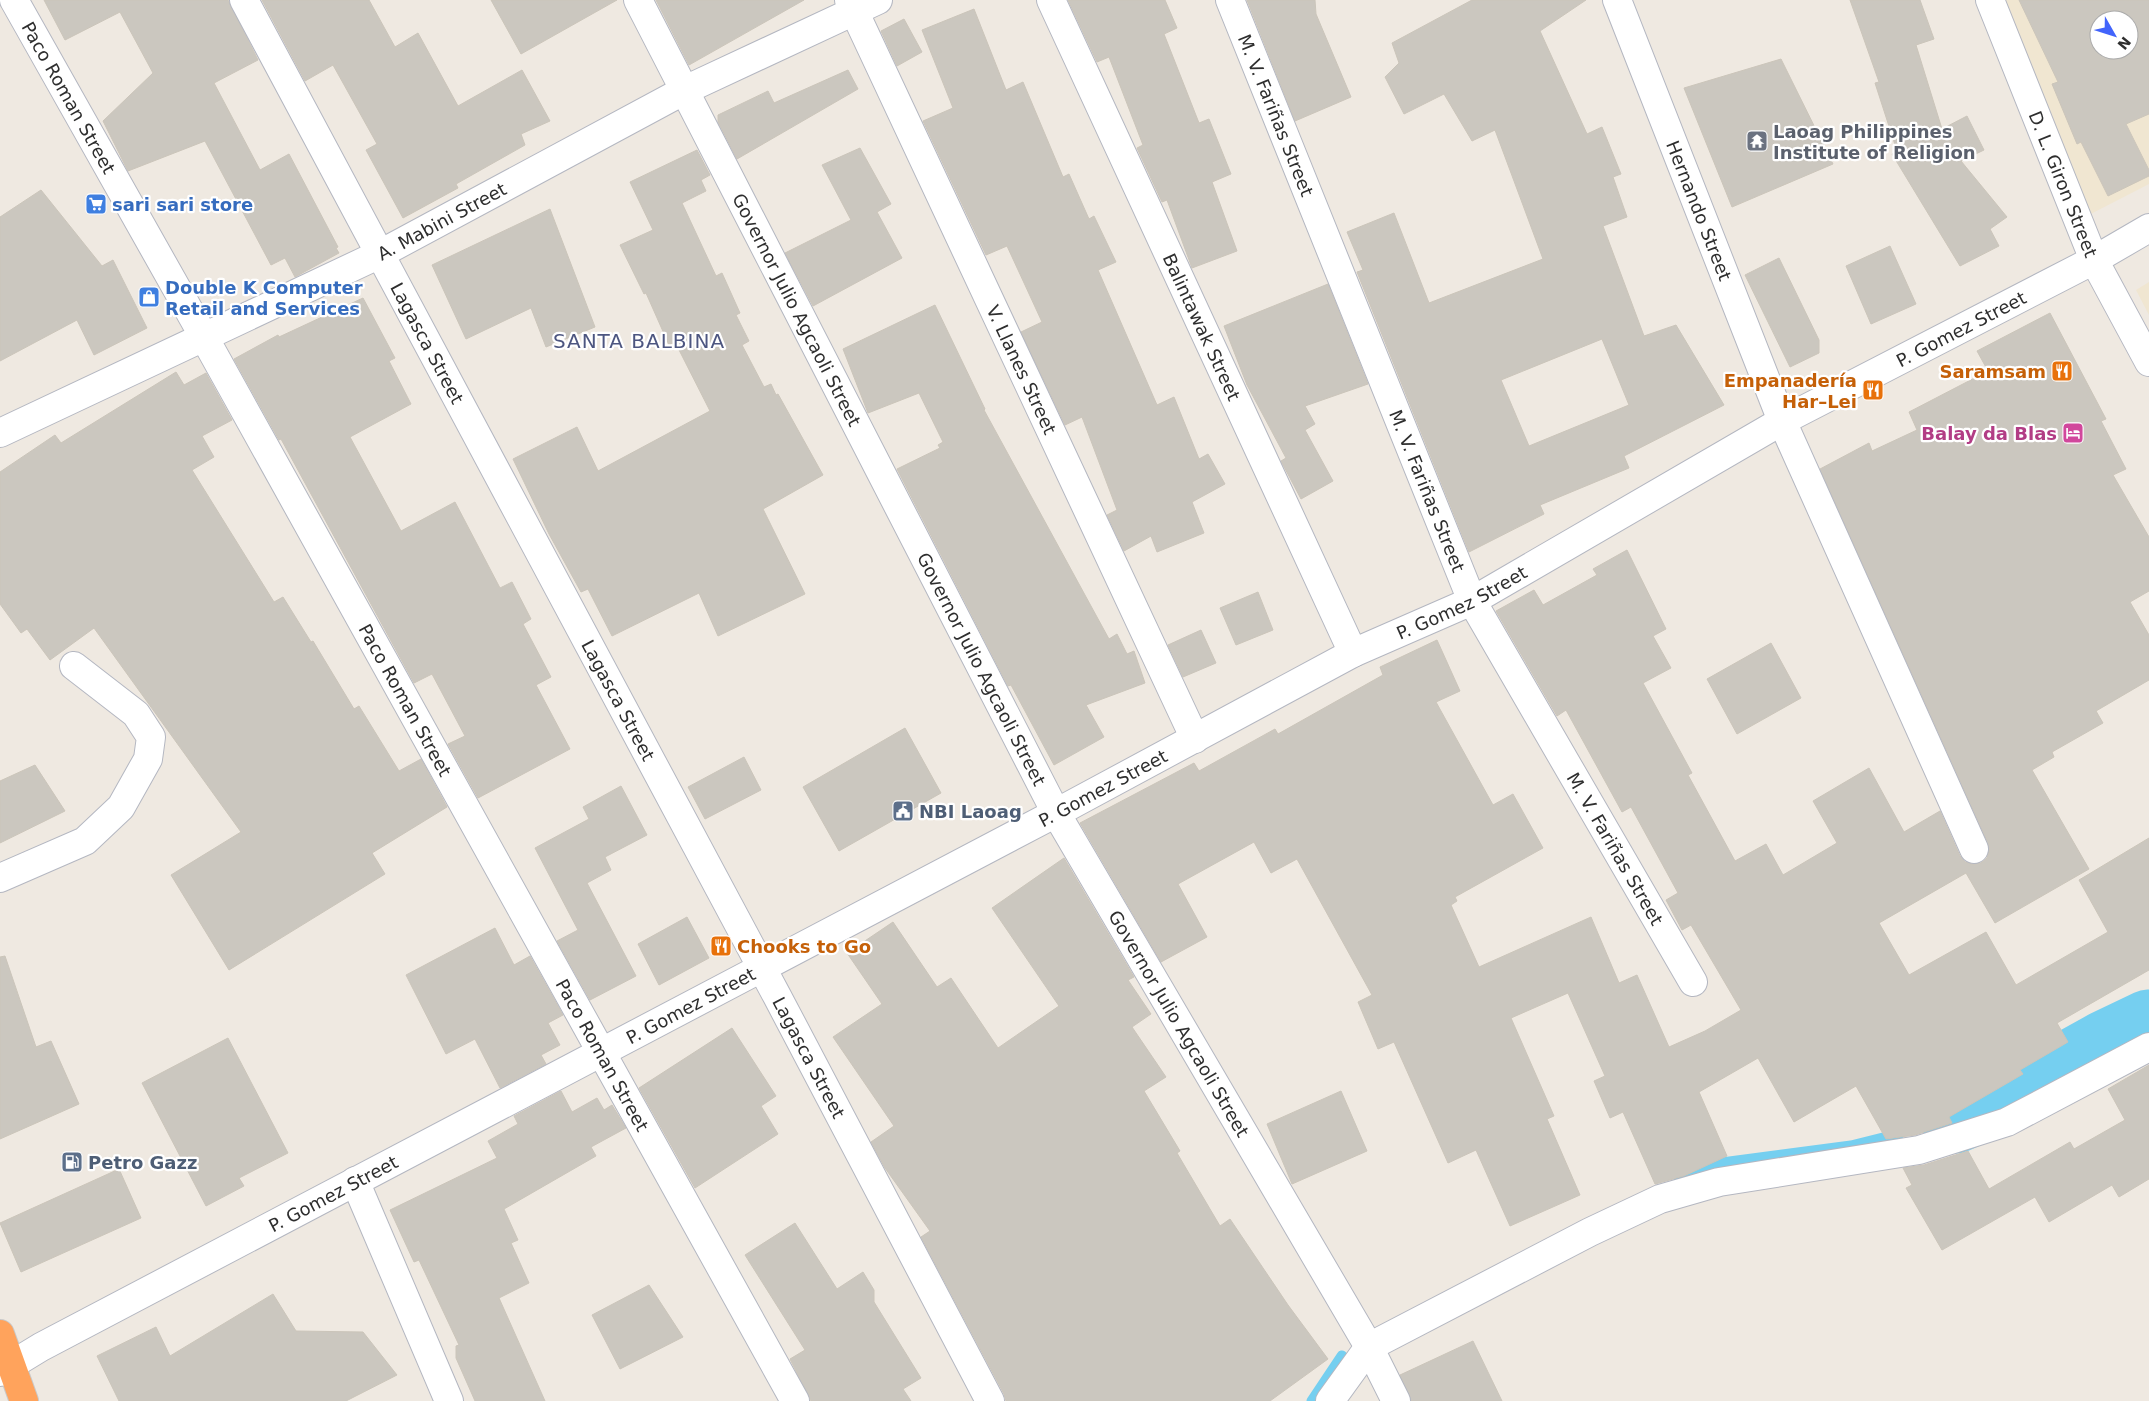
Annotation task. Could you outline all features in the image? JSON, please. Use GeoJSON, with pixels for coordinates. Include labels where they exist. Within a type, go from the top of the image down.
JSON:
{"type":"FeatureCollection","features":[{"type":"Feature","properties":{"kind":"highway"},"geometry":{"type":"LineString","coordinates":[[0,1334],[5,1369],[24,1401]]}},
{"type":"Feature","properties":{"kind":"street","name":"Paco Roman Street"},"geometry":{"type":"LineString","coordinates":[[14,0],[204,337],[795,1401]]}},
{"type":"Feature","properties":{"kind":"street","name":"Lagasca Street"},"geometry":{"type":"LineString","coordinates":[[244,0],[990,1401]]}},
{"type":"Feature","properties":{"kind":"street","name":"Governor Julio Agcaoli Street"},"geometry":{"type":"LineString","coordinates":[[638,0],[1056,813],[1369,1347],[1396,1401]]}},
{"type":"Feature","properties":{"kind":"street","name":"A. Mabini Street"},"geometry":{"type":"LineString","coordinates":[[0,433],[380,254],[685,90],[851,5],[878,0]]}},
{"type":"Feature","properties":{"kind":"street","name":"Balintawak Street"},"geometry":{"type":"LineString","coordinates":[[1051,0],[1353,653]]}},
{"type":"Feature","properties":{"kind":"street","name":"M. V. Fariñas Street"},"geometry":{"type":"LineString","coordinates":[[1230,0],[1472,600],[1693,982]]}},
{"type":"Feature","properties":{"kind":"street","name":"Hernando Street"},"geometry":{"type":"LineString","coordinates":[[1617,0],[1782,421],[1974,849]]}},
{"type":"Feature","properties":{"kind":"street","name":"D. L. Giron Street"},"geometry":{"type":"LineString","coordinates":[[1990,0],[2094,260],[2149,362]]}},
{"type":"Feature","properties":{"kind":"street","name":"V. Llanes Street"},"geometry":{"type":"LineString","coordinates":[[851,5],[1195,739]]}},
{"type":"Feature","properties":{"kind":"street","name":"P. Gomez Street"},"geometry":{"type":"LineString","coordinates":[[5,1369],[41,1346],[1056,813],[1353,653],[1472,600],[1782,421],[2094,260],[2149,228]]}},
{"type":"Feature","properties":{"kind":"street"},"geometry":{"type":"LineString","coordinates":[[0,878],[85,841],[121,807],[148,760],[150,737],[136,714],[74,666]]}},
{"type":"Feature","properties":{"kind":"street"},"geometry":{"type":"LineString","coordinates":[[1330,1401],[1369,1347],[1590,1232],[1660,1199],[1719,1182],[1919,1150],[2007,1122],[2149,1047]]}},
{"type":"Feature","properties":{"kind":"street"},"geometry":{"type":"LineString","coordinates":[[355,1181],[449,1401]]}},
{"type":"Feature","properties":{"kind":"shaded area"},"geometry":{"type":"Polygon","coordinates":[[[2002,0],[2149,0],[2149,184],[2085,217],[2002,0]]]}},
{"type":"Feature","properties":{"kind":"shaded area"},"geometry":{"type":"Polygon","coordinates":[[[2149,282],[2149,315],[2136,290],[2149,282]]]}},
{"type":"Feature","properties":{"kind":"building"},"geometry":{"type":"Polygon","coordinates":[[[44,0],[228,0],[258,60],[214,83],[260,170],[289,154],[338,247],[336,248],[339,253],[295,277],[285,258],[271,265],[205,141],[128,171],[103,121],[153,73],[120,12],[65,40],[44,0]]]}},
{"type":"Feature","properties":{"kind":"building"},"geometry":{"type":"Polygon","coordinates":[[[262,0],[369,0],[395,47],[418,33],[458,106],[522,70],[550,121],[521,134],[525,145],[456,184],[458,188],[403,218],[366,150],[377,144],[333,65],[305,81],[262,0]]]}},
{"type":"Feature","properties":{"kind":"building"},"geometry":{"type":"Polygon","coordinates":[[[491,0],[617,0],[521,54],[491,0]]]}},
{"type":"Feature","properties":{"kind":"building"},"geometry":{"type":"Polygon","coordinates":[[[656,0],[804,0],[689,65],[656,0]]]}},
{"type":"Feature","properties":{"kind":"building"},"geometry":{"type":"Polygon","coordinates":[[[1068,0],[1165,0],[1177,28],[1164,34],[1199,123],[1209,119],[1231,174],[1212,182],[1237,251],[1192,268],[1167,200],[1162,202],[1137,148],[1143,145],[1109,57],[1097,62],[1068,0]]]}},
{"type":"Feature","properties":{"kind":"building"},"geometry":{"type":"Polygon","coordinates":[[[1247,0],[1315,0],[1316,14],[1351,97],[1295,121],[1247,0]]]}},
{"type":"Feature","properties":{"kind":"building"},"geometry":{"type":"Polygon","coordinates":[[[1472,0],[1586,0],[1540,31],[1587,134],[1602,127],[1621,174],[1613,177],[1627,217],[1603,226],[1644,336],[1676,325],[1724,405],[1624,456],[1629,468],[1540,505],[1544,514],[1469,552],[1357,272],[1363,270],[1347,232],[1394,213],[1429,303],[1543,259],[1495,130],[1472,141],[1444,94],[1404,114],[1385,77],[1399,63],[1392,43],[1472,0]],[[1602,339],[1501,380],[1529,446],[1629,405],[1602,339]]]}},
{"type":"Feature","properties":{"kind":"building"},"geometry":{"type":"Polygon","coordinates":[[[1850,0],[1920,0],[1934,39],[1916,45],[1942,129],[1967,116],[1984,150],[1961,161],[2007,217],[1990,229],[1999,246],[1960,266],[1892,154],[1897,151],[1875,83],[1879,82],[1850,0]]]}},
{"type":"Feature","properties":{"kind":"building"},"geometry":{"type":"Polygon","coordinates":[[[2019,0],[2149,0],[2149,114],[2126,124],[2149,170],[2149,176],[2108,196],[2081,142],[2077,144],[2052,84],[2058,82],[2019,0]]]}},
{"type":"Feature","properties":{"kind":"building"},"geometry":{"type":"Polygon","coordinates":[[[974,9],[1006,90],[1023,82],[1063,177],[1069,174],[1089,219],[1094,216],[1116,262],[1098,270],[1157,405],[1174,397],[1199,459],[1208,454],[1225,484],[1192,502],[1204,533],[1157,552],[1151,536],[1124,551],[1107,515],[1117,510],[1082,417],[1065,425],[1021,332],[1042,322],[1007,246],[986,255],[923,121],[953,108],[922,30],[974,9]]]}},
{"type":"Feature","properties":{"kind":"building"},"geometry":{"type":"Polygon","coordinates":[[[904,19],[922,52],[897,66],[881,31],[904,19]]]}},
{"type":"Feature","properties":{"kind":"building"},"geometry":{"type":"Polygon","coordinates":[[[1781,59],[1833,164],[1732,207],[1684,88],[1781,59]]]}},
{"type":"Feature","properties":{"kind":"building"},"geometry":{"type":"Polygon","coordinates":[[[848,70],[858,89],[737,159],[718,122],[718,115],[768,91],[774,103],[848,70]]]}},
{"type":"Feature","properties":{"kind":"building"},"geometry":{"type":"Polygon","coordinates":[[[860,148],[891,204],[877,212],[902,258],[813,306],[785,253],[851,220],[822,165],[860,148]]]}},
{"type":"Feature","properties":{"kind":"building"},"geometry":{"type":"Polygon","coordinates":[[[697,150],[710,175],[701,180],[706,191],[682,203],[716,276],[722,273],[740,313],[736,315],[749,341],[742,345],[764,387],[771,384],[776,395],[778,394],[823,475],[763,509],[805,594],[718,636],[699,593],[612,636],[588,589],[581,592],[549,534],[513,459],[577,427],[598,471],[710,411],[675,342],[669,345],[646,293],[644,294],[620,245],[653,230],[630,182],[697,150]]]}},
{"type":"Feature","properties":{"kind":"building"},"geometry":{"type":"Polygon","coordinates":[[[41,190],[102,266],[113,260],[147,328],[94,355],[77,320],[0,361],[0,217],[41,190]]]}},
{"type":"Feature","properties":{"kind":"building"},"geometry":{"type":"Polygon","coordinates":[[[550,209],[595,327],[546,347],[531,308],[466,339],[432,265],[550,209]]]}},
{"type":"Feature","properties":{"kind":"building"},"geometry":{"type":"Polygon","coordinates":[[[1890,246],[1916,304],[1871,324],[1846,266],[1890,246]]]}},
{"type":"Feature","properties":{"kind":"building"},"geometry":{"type":"Polygon","coordinates":[[[1779,258],[1819,340],[1819,353],[1790,367],[1745,275],[1779,258]]]}},
{"type":"Feature","properties":{"kind":"building"},"geometry":{"type":"Polygon","coordinates":[[[1328,284],[1368,384],[1305,406],[1315,424],[1305,430],[1333,481],[1301,499],[1281,461],[1286,458],[1247,385],[1224,326],[1328,284]]]}},
{"type":"Feature","properties":{"kind":"building"},"geometry":{"type":"Polygon","coordinates":[[[363,298],[395,358],[389,361],[411,404],[350,437],[401,531],[455,502],[500,588],[512,582],[531,619],[523,624],[551,677],[536,685],[570,749],[478,798],[448,744],[465,736],[432,674],[414,683],[281,439],[279,440],[234,359],[278,335],[279,337],[363,298]]]}},
{"type":"Feature","properties":{"kind":"building"},"geometry":{"type":"Polygon","coordinates":[[[935,305],[984,410],[1109,639],[1117,634],[1127,654],[1134,651],[1145,683],[1086,705],[1104,737],[1054,765],[1011,685],[1008,686],[897,469],[940,448],[938,445],[943,442],[919,393],[868,413],[843,349],[935,305]]]}},
{"type":"Feature","properties":{"kind":"building"},"geometry":{"type":"Polygon","coordinates":[[[2050,313],[2106,419],[2101,421],[2126,469],[2113,475],[2149,537],[2149,591],[2130,602],[2149,635],[2149,680],[2096,711],[2103,723],[2052,752],[2054,757],[2032,770],[2089,869],[1995,923],[1966,873],[1879,923],[1909,975],[1986,932],[2016,985],[2108,932],[2079,880],[2149,838],[2149,970],[2057,1023],[2068,1042],[2020,1070],[2023,1074],[1949,1117],[1952,1123],[1915,1135],[1886,1139],[1856,1086],[1794,1122],[1758,1058],[1699,1092],[1727,1156],[1684,1176],[1655,1184],[1623,1112],[1610,1118],[1594,1081],[1605,1076],[1568,993],[1511,1018],[1554,1116],[1547,1119],[1580,1195],[1510,1226],[1476,1150],[1448,1163],[1394,1042],[1378,1049],[1358,1002],[1372,995],[1297,859],[1271,873],[1254,842],[1178,884],[1207,937],[1161,962],[1080,823],[1194,763],[1199,771],[1275,729],[1278,734],[1383,675],[1380,667],[1437,640],[1460,691],[1436,702],[1493,805],[1513,794],[1543,848],[1455,897],[1457,901],[1451,905],[1479,967],[1591,917],[1619,983],[1637,975],[1669,1047],[1705,1031],[1741,1010],[1691,925],[1682,930],[1666,900],[1678,893],[1631,807],[1622,812],[1566,710],[1557,716],[1496,611],[1534,590],[1543,605],[1597,575],[1593,569],[1627,550],[1666,629],[1653,636],[1671,668],[1643,683],[1692,773],[1688,775],[1735,861],[1766,844],[1783,875],[1837,843],[1813,801],[1869,768],[1904,832],[1940,811],[1960,856],[1965,862],[1972,864],[1981,863],[1987,858],[1989,851],[1988,843],[1820,469],[1869,443],[1872,451],[1917,430],[1909,412],[1988,371],[1977,351],[2050,313]]]}},
{"type":"Feature","properties":{"kind":"building"},"geometry":{"type":"Polygon","coordinates":[[[176,372],[184,385],[206,373],[232,420],[202,436],[214,457],[192,470],[274,602],[283,597],[311,642],[313,641],[354,709],[359,706],[399,771],[421,759],[447,807],[372,853],[385,874],[229,970],[171,875],[241,832],[94,628],[50,660],[27,629],[21,633],[0,604],[0,472],[55,435],[61,443],[176,372]]]}},
{"type":"Feature","properties":{"kind":"building"},"geometry":{"type":"Polygon","coordinates":[[[1258,592],[1273,630],[1236,645],[1220,608],[1258,592]]]}},
{"type":"Feature","properties":{"kind":"building"},"geometry":{"type":"Polygon","coordinates":[[[1201,630],[1216,663],[1183,677],[1168,645],[1201,630]]]}},
{"type":"Feature","properties":{"kind":"building"},"geometry":{"type":"Polygon","coordinates":[[[1771,643],[1801,698],[1737,734],[1707,679],[1771,643]]]}},
{"type":"Feature","properties":{"kind":"building"},"geometry":{"type":"Polygon","coordinates":[[[905,728],[941,793],[839,851],[803,787],[905,728]]]}},
{"type":"Feature","properties":{"kind":"building"},"geometry":{"type":"Polygon","coordinates":[[[744,757],[761,790],[705,819],[688,787],[744,757]]]}},
{"type":"Feature","properties":{"kind":"building"},"geometry":{"type":"Polygon","coordinates":[[[35,765],[65,811],[0,843],[0,781],[35,765]]]}},
{"type":"Feature","properties":{"kind":"building"},"geometry":{"type":"Polygon","coordinates":[[[621,786],[647,835],[605,857],[611,870],[587,883],[636,976],[590,1000],[557,941],[578,930],[535,848],[589,819],[583,807],[621,786]]]}},
{"type":"Feature","properties":{"kind":"building"},"geometry":{"type":"Polygon","coordinates":[[[1064,858],[1134,977],[1128,980],[1151,1014],[1132,1027],[1166,1077],[1144,1091],[1180,1151],[1177,1153],[1220,1226],[1230,1219],[1288,1305],[1328,1359],[1270,1401],[1006,1401],[921,1237],[930,1231],[885,1168],[871,1142],[894,1126],[833,1037],[882,1004],[847,953],[893,922],[937,987],[951,978],[998,1048],[1059,1006],[992,908],[1064,858]]]}},
{"type":"Feature","properties":{"kind":"building"},"geometry":{"type":"Polygon","coordinates":[[[687,917],[709,958],[659,985],[638,944],[687,917]]]}},
{"type":"Feature","properties":{"kind":"building"},"geometry":{"type":"Polygon","coordinates":[[[495,928],[514,965],[530,956],[563,1015],[548,1023],[560,1045],[541,1055],[546,1064],[500,1088],[475,1039],[446,1054],[406,975],[495,928]]]}},
{"type":"Feature","properties":{"kind":"building"},"geometry":{"type":"Polygon","coordinates":[[[5,956],[36,1047],[51,1041],[79,1104],[0,1139],[0,957],[5,956]]]}},
{"type":"Feature","properties":{"kind":"building"},"geometry":{"type":"Polygon","coordinates":[[[732,1028],[776,1096],[761,1106],[778,1134],[695,1188],[639,1088],[732,1028]]]}},
{"type":"Feature","properties":{"kind":"building"},"geometry":{"type":"Polygon","coordinates":[[[228,1038],[288,1153],[239,1178],[244,1186],[206,1206],[142,1083],[228,1038]]]}},
{"type":"Feature","properties":{"kind":"building"},"geometry":{"type":"Polygon","coordinates":[[[2149,1065],[2149,1179],[2119,1197],[2112,1185],[2049,1222],[2035,1197],[1942,1250],[1906,1188],[1912,1185],[1903,1168],[1924,1165],[1968,1151],[1989,1189],[2070,1142],[2074,1149],[2125,1120],[2108,1089],[2149,1065]]]}},
{"type":"Feature","properties":{"kind":"building"},"geometry":{"type":"Polygon","coordinates":[[[561,1091],[572,1112],[597,1098],[604,1110],[612,1105],[626,1128],[591,1147],[596,1156],[504,1209],[518,1240],[511,1243],[529,1283],[499,1298],[545,1401],[475,1401],[456,1358],[456,1346],[459,1345],[419,1260],[414,1262],[390,1210],[497,1158],[488,1141],[518,1124],[514,1116],[561,1091]]]}},
{"type":"Feature","properties":{"kind":"building"},"geometry":{"type":"Polygon","coordinates":[[[1341,1091],[1367,1151],[1292,1184],[1267,1124],[1341,1091]]]}},
{"type":"Feature","properties":{"kind":"building"},"geometry":{"type":"Polygon","coordinates":[[[119,1169],[141,1218],[21,1272],[0,1223],[119,1169]]]}},
{"type":"Feature","properties":{"kind":"building"},"geometry":{"type":"Polygon","coordinates":[[[795,1223],[837,1289],[863,1272],[874,1290],[874,1302],[921,1378],[903,1389],[911,1401],[811,1401],[790,1359],[805,1350],[745,1255],[795,1223]]]}},
{"type":"Feature","properties":{"kind":"building"},"geometry":{"type":"Polygon","coordinates":[[[649,1285],[683,1337],[620,1369],[592,1315],[649,1285]]]}},
{"type":"Feature","properties":{"kind":"building"},"geometry":{"type":"Polygon","coordinates":[[[273,1294],[296,1331],[363,1332],[397,1375],[346,1401],[119,1401],[97,1356],[156,1327],[170,1356],[273,1294]]]}},
{"type":"Feature","properties":{"kind":"building"},"geometry":{"type":"Polygon","coordinates":[[[1473,1341],[1502,1401],[1411,1401],[1400,1375],[1473,1341]]]}},
{"type":"Feature","properties":{"kind":"waterway"},"geometry":{"type":"LineString","coordinates":[[1955,1119],[2040,1081],[2105,1045],[2149,1024]]}},
{"type":"Feature","properties":{"kind":"waterway"},"geometry":{"type":"LineString","coordinates":[[1936,1124],[1955,1119]]}},
{"type":"Feature","properties":{"kind":"waterway"},"geometry":{"type":"LineString","coordinates":[[1679,1181],[1722,1163],[1851,1146],[1899,1134]]}},
{"type":"Feature","properties":{"kind":"waterway"},"geometry":{"type":"LineString","coordinates":[[1312,1401],[1342,1356]]}},
{"type":"Feature","properties":{"kind":"place","name":"Laoag Philippines Institute of Religion"},"geometry":{"type":"Point","coordinates":[1757,141]}},
{"type":"Feature","properties":{"kind":"place","name":"sari sari store"},"geometry":{"type":"Point","coordinates":[96,204]}},
{"type":"Feature","properties":{"kind":"place","name":"Double K Computer Retail and Services"},"geometry":{"type":"Point","coordinates":[149,297]}},
{"type":"Feature","properties":{"kind":"place","name":"Saramsam"},"geometry":{"type":"Point","coordinates":[2062,371]}},
{"type":"Feature","properties":{"kind":"place","name":"Empanadería Har–Lei"},"geometry":{"type":"Point","coordinates":[1873,390]}},
{"type":"Feature","properties":{"kind":"place","name":"Balay da Blas"},"geometry":{"type":"Point","coordinates":[2073,433]}},
{"type":"Feature","properties":{"kind":"place","name":"NBI Laoag"},"geometry":{"type":"Point","coordinates":[903,811]}},
{"type":"Feature","properties":{"kind":"place","name":"Chooks to Go"},"geometry":{"type":"Point","coordinates":[721,946]}},
{"type":"Feature","properties":{"kind":"place","name":"Petro Gazz"},"geometry":{"type":"Point","coordinates":[72,1162]}},
{"type":"Feature","properties":{"kind":"district","name":"SANTA BALBINA"},"geometry":{"type":"Point","coordinates":[639,341]}}]}
